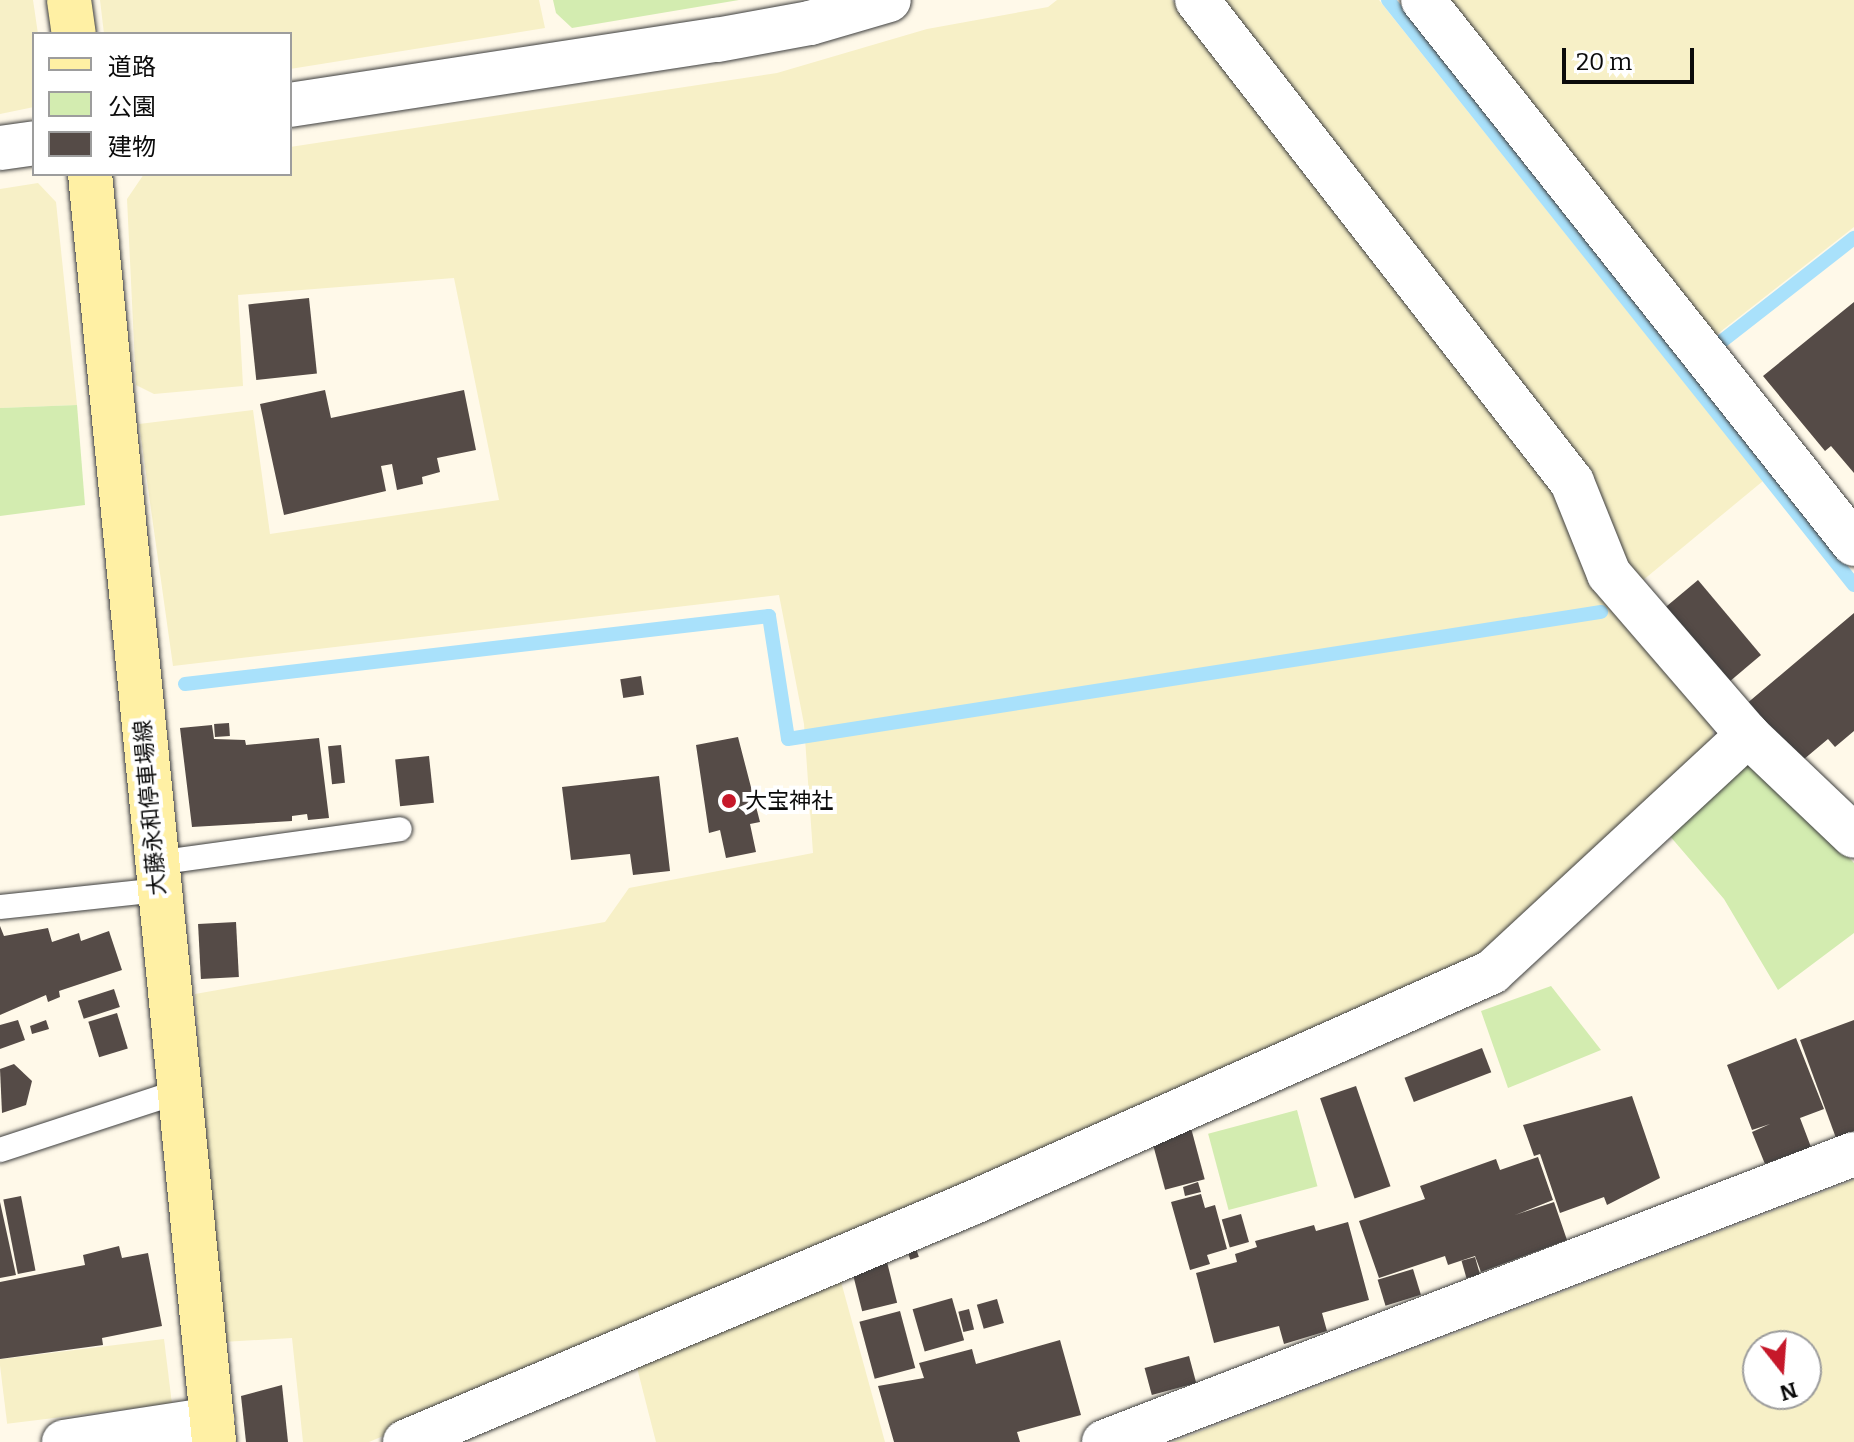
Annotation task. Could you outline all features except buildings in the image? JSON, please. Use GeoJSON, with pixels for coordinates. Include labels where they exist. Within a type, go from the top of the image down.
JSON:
{"type":"FeatureCollection","features":[{"type":"Feature","properties":{"kind":"main road"},"geometry":{"type":"LineString","coordinates":[[69,0],[74,32]]}},
{"type":"Feature","properties":{"kind":"main road","name":"大藤永和停車場線"},"geometry":{"type":"LineString","coordinates":[[90,176],[177,1092],[213,1431]]}},
{"type":"Feature","properties":{"kind":"street"},"geometry":{"type":"LineString","coordinates":[[292,105],[717,40],[810,23],[889,0]]}},
{"type":"Feature","properties":{"kind":"street"},"geometry":{"type":"LineString","coordinates":[[1197,0],[1572,482],[1609,574],[1748,735],[1854,836]]}},
{"type":"Feature","properties":{"kind":"street"},"geometry":{"type":"LineString","coordinates":[[1423,0],[1854,544]]}},
{"type":"Feature","properties":{"kind":"street"},"geometry":{"type":"LineString","coordinates":[[0,148],[32,143]]}},
{"type":"Feature","properties":{"kind":"street"},"geometry":{"type":"LineString","coordinates":[[405,1442],[972,1203],[1492,972],[1748,735]]}},
{"type":"Feature","properties":{"kind":"street"},"geometry":{"type":"LineString","coordinates":[[1104,1442],[1854,1154]]}},
{"type":"Feature","properties":{"kind":"street"},"geometry":{"type":"LineString","coordinates":[[64,1442],[213,1431]]}},
{"type":"Feature","properties":{"kind":"lane"},"geometry":{"type":"LineString","coordinates":[[0,907],[400,829]]}},
{"type":"Feature","properties":{"kind":"lane"},"geometry":{"type":"LineString","coordinates":[[0,1150],[177,1092]]}},
{"type":"Feature","properties":{"kind":"shaded area"},"geometry":{"type":"Polygon","coordinates":[[[0,0],[33,0],[38,32],[32,32],[32,107],[0,114],[0,0]]]}},
{"type":"Feature","properties":{"kind":"shaded area"},"geometry":{"type":"Polygon","coordinates":[[[100,0],[539,0],[545,28],[292,69],[292,32],[104,32],[100,0]]]}},
{"type":"Feature","properties":{"kind":"shaded area"},"geometry":{"type":"Polygon","coordinates":[[[1057,0],[1172,0],[1556,493],[1712,721],[1714,750],[1489,966],[369,1442],[303,1442],[292,1338],[223,1342],[195,994],[605,922],[629,888],[813,853],[804,724],[779,595],[173,666],[139,424],[253,410],[270,534],[499,500],[454,278],[238,295],[243,386],[154,394],[136,385],[127,199],[143,176],[292,176],[292,147],[777,73],[927,29],[1048,7],[1057,0]]]}},
{"type":"Feature","properties":{"kind":"shaded area"},"geometry":{"type":"Polygon","coordinates":[[[1213,0],[1379,0],[1763,481],[1642,581],[1213,0]]]}},
{"type":"Feature","properties":{"kind":"shaded area"},"geometry":{"type":"Polygon","coordinates":[[[1441,0],[1854,0],[1854,227],[1711,339],[1441,0]]]}},
{"type":"Feature","properties":{"kind":"shaded area"},"geometry":{"type":"Polygon","coordinates":[[[38,183],[56,202],[77,405],[0,408],[0,189],[38,183]]]}},
{"type":"Feature","properties":{"kind":"shaded area"},"geometry":{"type":"Polygon","coordinates":[[[1854,1180],[1854,1442],[1173,1442],[1854,1180]]]}},
{"type":"Feature","properties":{"kind":"shaded area"},"geometry":{"type":"Polygon","coordinates":[[[837,1267],[885,1442],[656,1442],[634,1356],[837,1267]]]}},
{"type":"Feature","properties":{"kind":"shaded area"},"geometry":{"type":"Polygon","coordinates":[[[164,1339],[172,1404],[7,1424],[0,1359],[164,1339]]]}},
{"type":"Feature","properties":{"kind":"green space"},"geometry":{"type":"Polygon","coordinates":[[[553,0],[739,0],[572,28],[556,13],[553,0]]]}},
{"type":"Feature","properties":{"kind":"green space"},"geometry":{"type":"Polygon","coordinates":[[[77,405],[85,505],[0,516],[0,408],[77,405]]]}},
{"type":"Feature","properties":{"kind":"green space"},"geometry":{"type":"Polygon","coordinates":[[[1757,763],[1854,863],[1854,933],[1778,990],[1724,899],[1663,828],[1733,764],[1757,763]]]}},
{"type":"Feature","properties":{"kind":"green space"},"geometry":{"type":"Polygon","coordinates":[[[1551,986],[1601,1050],[1508,1088],[1481,1011],[1551,986]]]}},
{"type":"Feature","properties":{"kind":"green space"},"geometry":{"type":"Polygon","coordinates":[[[1297,1110],[1317,1186],[1229,1210],[1208,1134],[1297,1110]]]}},
{"type":"Feature","properties":{"kind":"waterway"},"geometry":{"type":"LineString","coordinates":[[1388,0],[1854,585]]}},
{"type":"Feature","properties":{"kind":"waterway"},"geometry":{"type":"LineString","coordinates":[[1717,345],[1854,238]]}},
{"type":"Feature","properties":{"kind":"waterway"},"geometry":{"type":"LineString","coordinates":[[185,684],[769,616],[788,739],[1601,612]]}},
{"type":"Feature","properties":{"kind":"place","name":"大宝神社"},"geometry":{"type":"Point","coordinates":[729,801]}}]}
